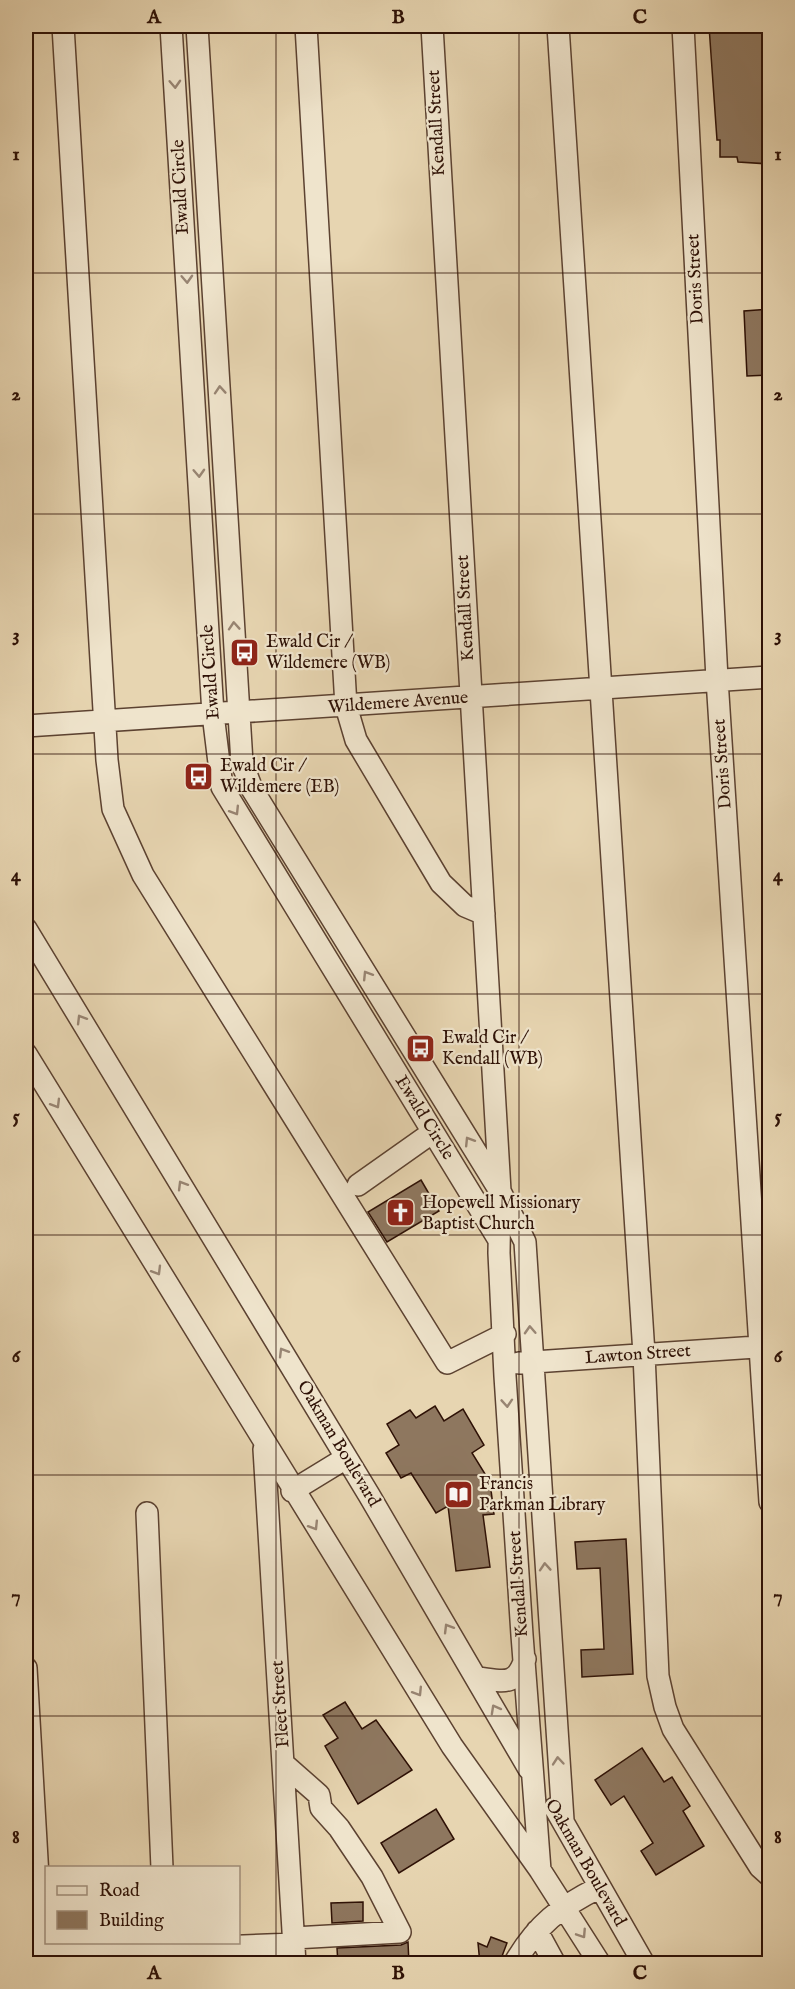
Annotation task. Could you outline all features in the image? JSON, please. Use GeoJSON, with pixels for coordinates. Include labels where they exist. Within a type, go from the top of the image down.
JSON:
{"type":"FeatureCollection","features":[{"type":"Feature","properties":{"kind":"street"},"geometry":{"type":"LineString","coordinates":[[63,26],[105,721],[113,809],[143,874],[447,1363],[505,1334]]}},
{"type":"Feature","properties":{"kind":"street","name":"Ewald Circle"},"geometry":{"type":"LineString","coordinates":[[171,26],[213,714],[219,774],[229,801],[499,1240]]}},
{"type":"Feature","properties":{"kind":"street","name":"Ewald Circle"},"geometry":{"type":"LineString","coordinates":[[197,26],[242,763],[252,789],[500,1191]]}},
{"type":"Feature","properties":{"kind":"street"},"geometry":{"type":"LineString","coordinates":[[306,26],[346,706],[356,740],[441,883],[465,906],[484,914]]}},
{"type":"Feature","properties":{"kind":"street","name":"Kendall Street"},"geometry":{"type":"LineString","coordinates":[[432,26],[500,1191],[499,1240],[540,1870]]}},
{"type":"Feature","properties":{"kind":"street"},"geometry":{"type":"LineString","coordinates":[[558,26],[599,688],[644,1354],[658,1676],[673,1729],[760,1867],[770,1876]]}},
{"type":"Feature","properties":{"kind":"street","name":"Doris Street"},"geometry":{"type":"LineString","coordinates":[[682,26],[717,679],[765,1346],[770,1502]]}},
{"type":"Feature","properties":{"kind":"street","name":"Wildemere Avenue"},"geometry":{"type":"LineString","coordinates":[[26,726],[770,677]]}},
{"type":"Feature","properties":{"kind":"street","name":"Oakman Boulevard"},"geometry":{"type":"LineString","coordinates":[[26,929],[478,1678],[533,1776],[563,1820],[644,1964]]}},
{"type":"Feature","properties":{"kind":"street"},"geometry":{"type":"LineString","coordinates":[[26,1054],[292,1491],[452,1746],[540,1870],[595,1961]]}},
{"type":"Feature","properties":{"kind":"street"},"geometry":{"type":"LineString","coordinates":[[358,1185],[433,1132]]}},
{"type":"Feature","properties":{"kind":"street","name":"Kendall Street"},"geometry":{"type":"LineString","coordinates":[[500,1191],[525,1242],[563,1820]]}},
{"type":"Feature","properties":{"kind":"street","name":"Lawton Street"},"geometry":{"type":"LineString","coordinates":[[507,1363],[765,1346]]}},
{"type":"Feature","properties":{"kind":"street","name":"Fleet Street"},"geometry":{"type":"LineString","coordinates":[[264,1446],[285,1765],[294,1948]]}},
{"type":"Feature","properties":{"kind":"street"},"geometry":{"type":"LineString","coordinates":[[292,1491],[346,1458]]}},
{"type":"Feature","properties":{"kind":"street"},"geometry":{"type":"LineString","coordinates":[[147,1513],[162,1866]]}},
{"type":"Feature","properties":{"kind":"street"},"geometry":{"type":"LineString","coordinates":[[478,1678],[499,1680],[514,1678],[520,1674],[525,1659]]}},
{"type":"Feature","properties":{"kind":"street"},"geometry":{"type":"LineString","coordinates":[[26,1668],[42,1959],[165,1946],[294,1948],[400,1932],[372,1877],[339,1828],[321,1808],[319,1795],[285,1765]]}},
{"type":"Feature","properties":{"kind":"street"},"geometry":{"type":"LineString","coordinates":[[514,1964],[526,1942],[563,1906],[600,1887]]}},
{"type":"Feature","properties":{"kind":"street"},"geometry":{"type":"LineString","coordinates":[[537,1931],[555,1964]]}},
{"type":"Feature","properties":{"kind":"shaded area"},"geometry":{"type":"Polygon","coordinates":[[[26,1783],[37,1963],[26,1963],[26,1783]]]}},
{"type":"Feature","properties":{"kind":"building"},"geometry":{"type":"Polygon","coordinates":[[[709,26],[770,26],[770,164],[738,162],[737,157],[720,157],[709,26]]]}},
{"type":"Feature","properties":{"kind":"building"},"geometry":{"type":"Polygon","coordinates":[[[770,309],[770,375],[747,376],[744,311],[770,309]]]}},
{"type":"Feature","properties":{"kind":"building","name":"Hopewell Missionary Baptist Church"},"geometry":{"type":"Polygon","coordinates":[[[421,1180],[439,1211],[387,1242],[368,1212],[421,1180]]]}},
{"type":"Feature","properties":{"kind":"building","name":"Francis Parkman Library"},"geometry":{"type":"Polygon","coordinates":[[[435,1406],[444,1421],[463,1409],[484,1445],[472,1453],[490,1482],[494,1514],[483,1515],[490,1567],[456,1571],[448,1506],[436,1513],[411,1473],[401,1478],[386,1453],[399,1445],[387,1424],[410,1410],[416,1418],[435,1406]]]}},
{"type":"Feature","properties":{"kind":"building"},"geometry":{"type":"Polygon","coordinates":[[[626,1539],[633,1674],[582,1677],[581,1650],[604,1649],[600,1568],[577,1569],[575,1542],[626,1539]]]}},
{"type":"Feature","properties":{"kind":"building"},"geometry":{"type":"Polygon","coordinates":[[[345,1702],[362,1729],[376,1720],[412,1770],[358,1804],[325,1746],[338,1738],[323,1715],[345,1702]]]}},
{"type":"Feature","properties":{"kind":"building"},"geometry":{"type":"Polygon","coordinates":[[[642,1748],[664,1782],[672,1777],[690,1806],[683,1811],[704,1846],[656,1875],[641,1851],[653,1843],[624,1796],[611,1805],[595,1780],[642,1748]]]}},
{"type":"Feature","properties":{"kind":"building"},"geometry":{"type":"Polygon","coordinates":[[[436,1809],[454,1839],[399,1873],[381,1843],[436,1809]]]}},
{"type":"Feature","properties":{"kind":"building"},"geometry":{"type":"Polygon","coordinates":[[[363,1902],[363,1921],[332,1923],[331,1903],[363,1902]]]}},
{"type":"Feature","properties":{"kind":"building"},"geometry":{"type":"Polygon","coordinates":[[[491,1937],[507,1943],[499,1964],[480,1964],[478,1943],[487,1947],[491,1937]]]}},
{"type":"Feature","properties":{"kind":"building"},"geometry":{"type":"Polygon","coordinates":[[[408,1942],[409,1964],[338,1964],[337,1948],[401,1945],[408,1942]]]}},
{"type":"Feature","properties":{"kind":"place","name":"Ewald Cir / Wildemere (WB)"},"geometry":{"type":"Point","coordinates":[245,652]}},
{"type":"Feature","properties":{"kind":"place","name":"Ewald Cir / Wildemere (EB)"},"geometry":{"type":"Point","coordinates":[199,776]}},
{"type":"Feature","properties":{"kind":"place","name":"Ewald Cir / Kendall (WB)"},"geometry":{"type":"Point","coordinates":[421,1048]}},
{"type":"Feature","properties":{"kind":"place","name":"Hopewell Missionary Baptist Church"},"geometry":{"type":"Point","coordinates":[401,1213]}},
{"type":"Feature","properties":{"kind":"place","name":"Francis Parkman Library"},"geometry":{"type":"Point","coordinates":[458,1494]}}]}
